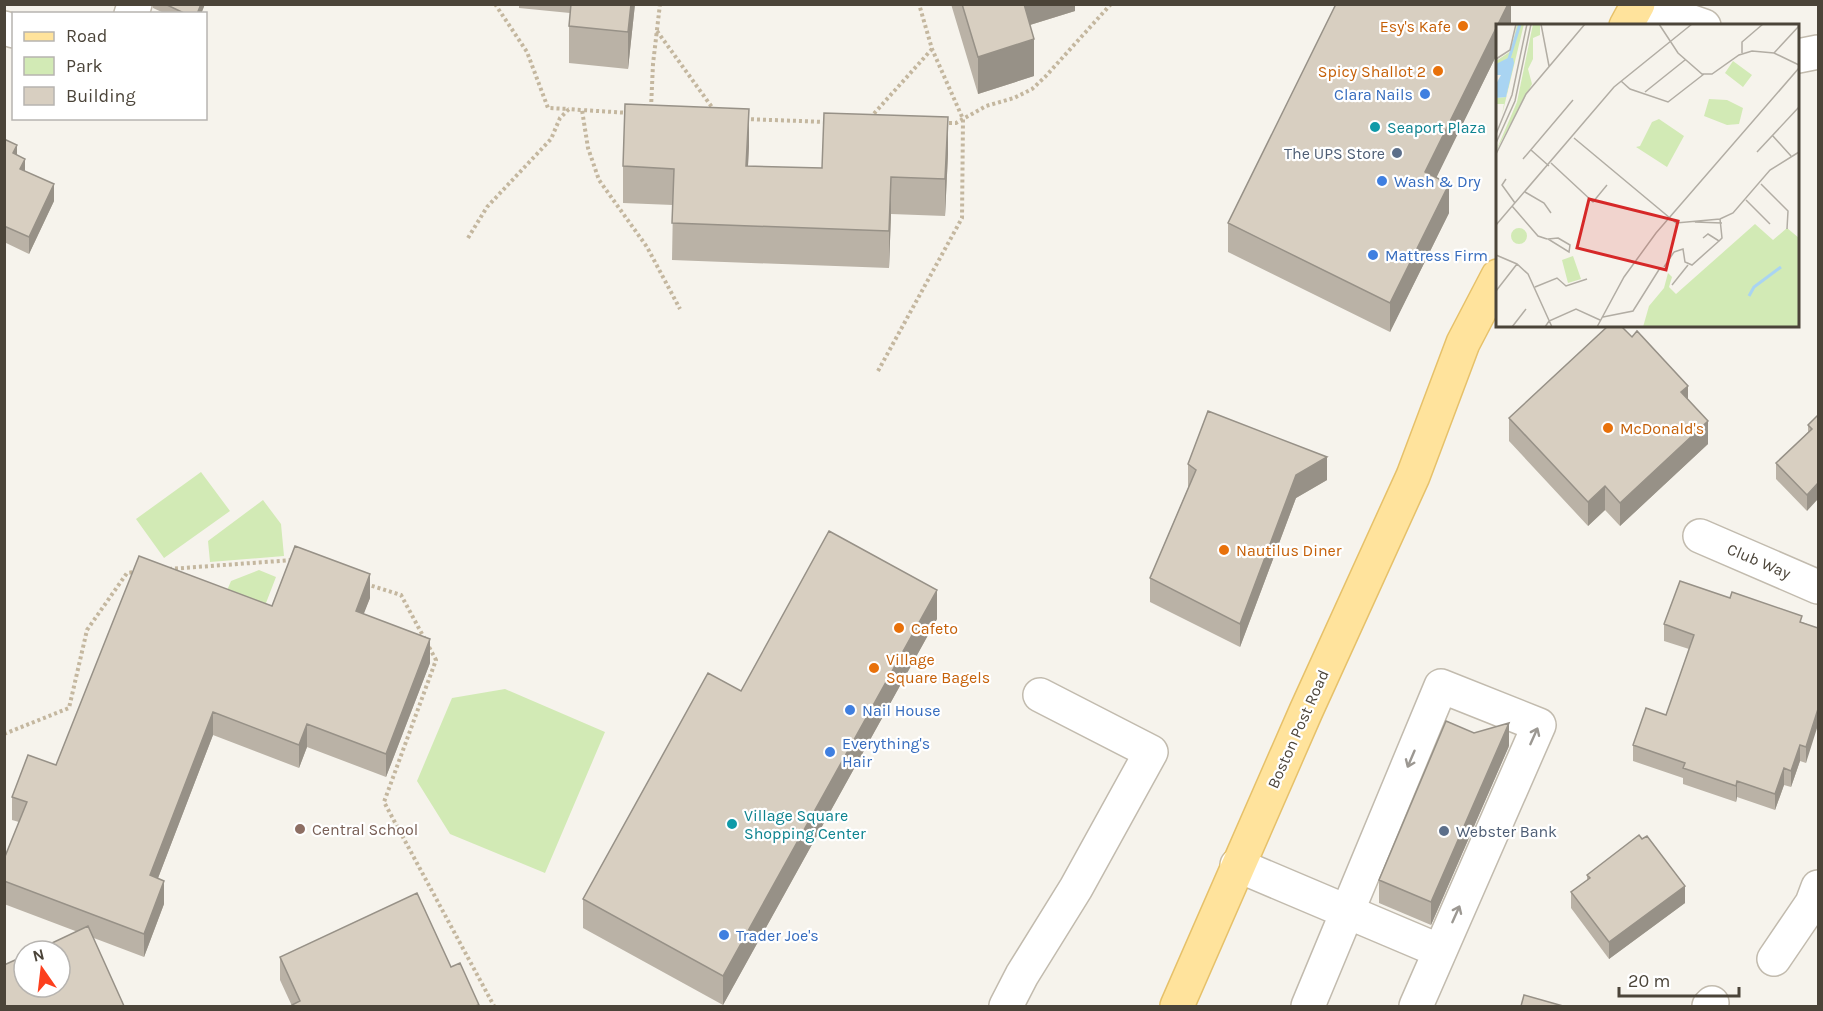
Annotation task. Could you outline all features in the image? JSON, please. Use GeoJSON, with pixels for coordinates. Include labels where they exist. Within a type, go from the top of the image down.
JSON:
{"type":"FeatureCollection","features":[{"type":"Feature","properties":{"kind":"main road"},"geometry":{"type":"LineString","coordinates":[[1627,24],[1639,4]]}},
{"type":"Feature","properties":{"kind":"main road","name":"Boston Post Road"},"geometry":{"type":"LineString","coordinates":[[1177,1006],[1237,865],[1413,476],[1463,343],[1496,278]]}},
{"type":"Feature","properties":{"kind":"street"},"geometry":{"type":"LineString","coordinates":[[1639,4],[1698,24]]}},
{"type":"Feature","properties":{"kind":"street"},"geometry":{"type":"LineString","coordinates":[[1799,56],[1818,52]]}},
{"type":"Feature","properties":{"kind":"street","name":"Club Way"},"geometry":{"type":"LineString","coordinates":[[1700,536],[1818,587]]}},
{"type":"Feature","properties":{"kind":"street"},"geometry":{"type":"LineString","coordinates":[[1308,1006],[1441,686],[1539,725],[1416,1006]]}},
{"type":"Feature","properties":{"kind":"street"},"geometry":{"type":"LineString","coordinates":[[1006,1006],[1022,975],[1076,888],[1152,752],[1040,695]]}},
{"type":"Feature","properties":{"kind":"street"},"geometry":{"type":"LineString","coordinates":[[1237,865],[1440,951]]}},
{"type":"Feature","properties":{"kind":"street"},"geometry":{"type":"LineString","coordinates":[[1774,959],[1812,903],[1818,887]]}},
{"type":"Feature","properties":{"kind":"path"},"geometry":{"type":"LineString","coordinates":[[495,4],[527,52],[548,108],[639,114]]}},
{"type":"Feature","properties":{"kind":"path"},"geometry":{"type":"LineString","coordinates":[[651,115],[653,64],[660,4]]}},
{"type":"Feature","properties":{"kind":"path"},"geometry":{"type":"LineString","coordinates":[[878,371],[962,218],[963,119],[932,49],[919,4]]}},
{"type":"Feature","properties":{"kind":"path"},"geometry":{"type":"LineString","coordinates":[[934,123],[957,123],[986,106],[1014,98],[1032,89],[1046,77],[1111,4]]}},
{"type":"Feature","properties":{"kind":"path"},"geometry":{"type":"LineString","coordinates":[[657,30],[720,117]]}},
{"type":"Feature","properties":{"kind":"path"},"geometry":{"type":"LineString","coordinates":[[876,123],[865,123],[932,49]]}},
{"type":"Feature","properties":{"kind":"path"},"geometry":{"type":"LineString","coordinates":[[468,237],[487,207],[551,139],[560,118],[569,109]]}},
{"type":"Feature","properties":{"kind":"path"},"geometry":{"type":"LineString","coordinates":[[582,110],[588,148],[599,180],[647,247],[681,309]]}},
{"type":"Feature","properties":{"kind":"path"},"geometry":{"type":"LineString","coordinates":[[742,118],[831,122]]}},
{"type":"Feature","properties":{"kind":"path"},"geometry":{"type":"LineString","coordinates":[[162,570],[292,559],[303,563]]}},
{"type":"Feature","properties":{"kind":"path"},"geometry":{"type":"LineString","coordinates":[[4,734],[69,708],[87,630],[127,573],[139,572]]}},
{"type":"Feature","properties":{"kind":"path"},"geometry":{"type":"LineString","coordinates":[[357,581],[401,595],[436,660],[384,802],[494,1006]]}},
{"type":"Feature","properties":{"kind":"green space"},"geometry":{"type":"Polygon","coordinates":[[[201,472],[230,511],[164,558],[136,519],[201,472]]]}},
{"type":"Feature","properties":{"kind":"green space"},"geometry":{"type":"Polygon","coordinates":[[[263,500],[281,524],[284,556],[210,562],[208,541],[263,500]]]}},
{"type":"Feature","properties":{"kind":"green space"},"geometry":{"type":"Polygon","coordinates":[[[259,570],[276,577],[261,616],[223,600],[231,581],[259,570]]]}},
{"type":"Feature","properties":{"kind":"green space"},"geometry":{"type":"Polygon","coordinates":[[[505,689],[605,732],[545,873],[450,834],[417,781],[452,698],[505,689]]]}},
{"type":"Feature","properties":{"kind":"building"},"geometry":{"type":"Polygon","coordinates":[[[165,4],[201,4],[198,12],[182,12],[165,4]]]}},
{"type":"Feature","properties":{"kind":"building"},"geometry":{"type":"Polygon","coordinates":[[[571,4],[631,4],[628,32],[569,26],[571,4]]]}},
{"type":"Feature","properties":{"kind":"building"},"geometry":{"type":"Polygon","coordinates":[[[962,4],[1024,4],[1034,39],[978,57],[962,4]]]}},
{"type":"Feature","properties":{"kind":"building","name":"Seaport Plaza"},"geometry":{"type":"Polygon","coordinates":[[[1336,4],[1508,4],[1498,24],[1496,24],[1496,28],[1425,172],[1449,184],[1390,303],[1228,223],[1336,4]]]}},
{"type":"Feature","properties":{"kind":"building"},"geometry":{"type":"Polygon","coordinates":[[[625,104],[749,109],[746,166],[822,168],[824,113],[948,117],[945,179],[891,177],[889,231],[672,223],[674,169],[623,166],[625,104]]]}},
{"type":"Feature","properties":{"kind":"building"},"geometry":{"type":"Polygon","coordinates":[[[4,139],[17,145],[13,153],[25,159],[20,169],[54,184],[29,237],[4,226],[4,139]]]}},
{"type":"Feature","properties":{"kind":"building","name":"McDonald's"},"geometry":{"type":"Polygon","coordinates":[[[1607,327],[1622,327],[1632,337],[1637,331],[1688,386],[1681,392],[1708,421],[1620,503],[1605,486],[1588,502],[1509,418],[1607,327]]]}},
{"type":"Feature","properties":{"kind":"building","name":"Nautilus Diner"},"geometry":{"type":"Polygon","coordinates":[[[1208,411],[1327,457],[1296,475],[1240,624],[1150,578],[1196,470],[1188,464],[1208,411]]]}},
{"type":"Feature","properties":{"kind":"building"},"geometry":{"type":"Polygon","coordinates":[[[1818,415],[1818,483],[1807,495],[1776,463],[1812,429],[1808,425],[1818,415]]]}},
{"type":"Feature","properties":{"kind":"building","name":"Village Square Shopping Center"},"geometry":{"type":"Polygon","coordinates":[[[829,531],[937,590],[723,976],[583,899],[708,673],[741,691],[829,531]]]}},
{"type":"Feature","properties":{"kind":"building"},"geometry":{"type":"Polygon","coordinates":[[[295,546],[370,574],[356,611],[430,639],[386,754],[307,724],[299,745],[213,712],[150,875],[164,881],[144,934],[4,881],[4,859],[27,802],[12,797],[28,755],[56,765],[139,556],[272,606],[295,546]]]}},
{"type":"Feature","properties":{"kind":"building"},"geometry":{"type":"Polygon","coordinates":[[[1680,581],[1730,598],[1732,592],[1802,616],[1800,622],[1818,628],[1818,709],[1806,747],[1800,745],[1791,771],[1784,768],[1775,794],[1737,781],[1736,786],[1683,768],[1685,763],[1633,745],[1646,708],[1666,715],[1694,635],[1664,624],[1680,581]]]}},
{"type":"Feature","properties":{"kind":"building","name":"Webster Bank"},"geometry":{"type":"Polygon","coordinates":[[[1446,721],[1474,733],[1509,723],[1431,902],[1379,880],[1446,721]]]}},
{"type":"Feature","properties":{"kind":"building"},"geometry":{"type":"Polygon","coordinates":[[[1639,835],[1642,839],[1647,836],[1685,886],[1609,942],[1571,892],[1590,878],[1587,875],[1639,835]]]}},
{"type":"Feature","properties":{"kind":"building"},"geometry":{"type":"Polygon","coordinates":[[[417,893],[451,967],[460,963],[479,1005],[292,1006],[300,1001],[280,957],[417,893]]]}},
{"type":"Feature","properties":{"kind":"building"},"geometry":{"type":"Polygon","coordinates":[[[88,926],[124,1006],[4,1006],[4,965],[12,961],[12,999],[72,999],[72,939],[60,939],[88,926]]]}},
{"type":"Feature","properties":{"kind":"building"},"geometry":{"type":"Polygon","coordinates":[[[1524,995],[1563,1006],[1521,1006],[1524,995]]]}},
{"type":"Feature","properties":{"kind":"place","name":"Esy's Kafe"},"geometry":{"type":"Point","coordinates":[1463,26]}},
{"type":"Feature","properties":{"kind":"place","name":"Spicy Shallot 2"},"geometry":{"type":"Point","coordinates":[1438,71]}},
{"type":"Feature","properties":{"kind":"place","name":"Clara Nails"},"geometry":{"type":"Point","coordinates":[1425,94]}},
{"type":"Feature","properties":{"kind":"place","name":"Seaport Plaza"},"geometry":{"type":"Point","coordinates":[1375,127]}},
{"type":"Feature","properties":{"kind":"place","name":"The UPS Store"},"geometry":{"type":"Point","coordinates":[1397,153]}},
{"type":"Feature","properties":{"kind":"place","name":"Wash & Dry"},"geometry":{"type":"Point","coordinates":[1382,181]}},
{"type":"Feature","properties":{"kind":"place","name":"Mattress Firm"},"geometry":{"type":"Point","coordinates":[1373,255]}},
{"type":"Feature","properties":{"kind":"place","name":"McDonald's"},"geometry":{"type":"Point","coordinates":[1608,428]}},
{"type":"Feature","properties":{"kind":"place","name":"Nautilus Diner"},"geometry":{"type":"Point","coordinates":[1224,550]}},
{"type":"Feature","properties":{"kind":"place","name":"Cafeto"},"geometry":{"type":"Point","coordinates":[899,628]}},
{"type":"Feature","properties":{"kind":"place","name":"Village Square Bagels"},"geometry":{"type":"Point","coordinates":[874,668]}},
{"type":"Feature","properties":{"kind":"place","name":"Nail House"},"geometry":{"type":"Point","coordinates":[850,710]}},
{"type":"Feature","properties":{"kind":"place","name":"Everything's Hair"},"geometry":{"type":"Point","coordinates":[830,752]}},
{"type":"Feature","properties":{"kind":"place","name":"Village Square Shopping Center"},"geometry":{"type":"Point","coordinates":[732,824]}},
{"type":"Feature","properties":{"kind":"place","name":"Central School"},"geometry":{"type":"Point","coordinates":[300,829]}},
{"type":"Feature","properties":{"kind":"place","name":"Webster Bank"},"geometry":{"type":"Point","coordinates":[1444,831]}},
{"type":"Feature","properties":{"kind":"place","name":"Trader Joe's"},"geometry":{"type":"Point","coordinates":[724,935]}}]}
